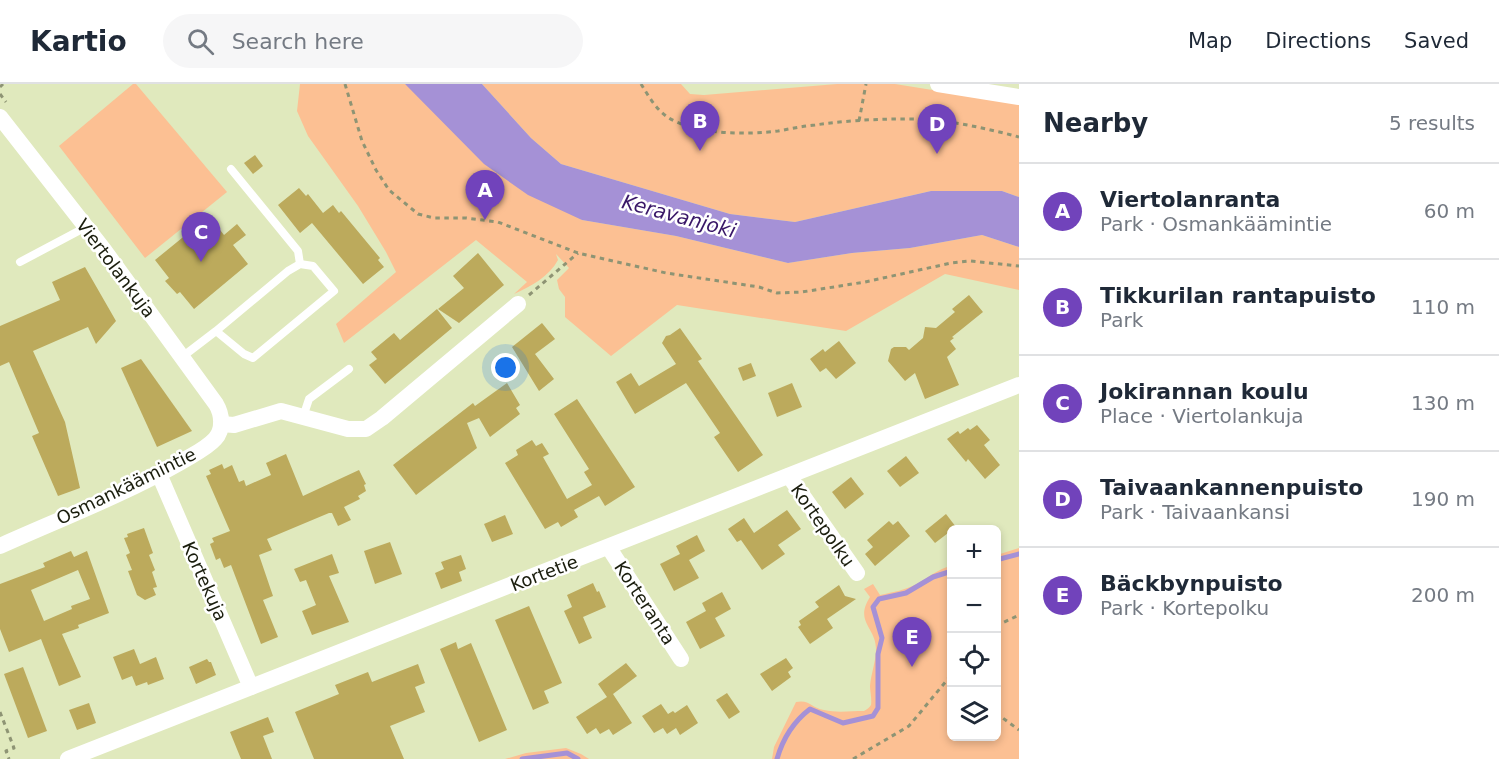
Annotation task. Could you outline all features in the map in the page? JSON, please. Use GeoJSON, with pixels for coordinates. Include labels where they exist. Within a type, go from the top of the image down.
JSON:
{"type":"FeatureCollection","features":[{"type":"Feature","properties":{"kind":"street"},"geometry":{"type":"LineString","coordinates":[[939,84],[1019,97]]}},
{"type":"Feature","properties":{"kind":"street","name":"Viertolankuja"},"geometry":{"type":"LineString","coordinates":[[4,110],[86,227],[182,357],[220,412],[221,424]]}},
{"type":"Feature","properties":{"kind":"street"},"geometry":{"type":"LineString","coordinates":[[221,424],[234,425],[281,411],[348,429],[366,429],[518,304]]}},
{"type":"Feature","properties":{"kind":"street","name":"Kortetie"},"geometry":{"type":"LineString","coordinates":[[68,759],[1019,385]]}},
{"type":"Feature","properties":{"kind":"street","name":"Osmankäämintie"},"geometry":{"type":"LineString","coordinates":[[0,546],[159,474],[207,446],[218,437],[221,424]]}},
{"type":"Feature","properties":{"kind":"street","name":"Kortekuja"},"geometry":{"type":"LineString","coordinates":[[159,474],[251,687]]}},
{"type":"Feature","properties":{"kind":"street","name":"Kortepolku"},"geometry":{"type":"LineString","coordinates":[[789,476],[857,573]]}},
{"type":"Feature","properties":{"kind":"street","name":"Korteranta"},"geometry":{"type":"LineString","coordinates":[[609,548],[681,659]]}},
{"type":"Feature","properties":{"kind":"lane"},"geometry":{"type":"LineString","coordinates":[[231,169],[298,251],[300,264]]}},
{"type":"Feature","properties":{"kind":"lane"},"geometry":{"type":"LineString","coordinates":[[20,262],[86,227]]}},
{"type":"Feature","properties":{"kind":"lane"},"geometry":{"type":"LineString","coordinates":[[182,357],[288,271],[300,264],[313,266],[334,291],[253,358],[244,354],[216,330]]}},
{"type":"Feature","properties":{"kind":"lane"},"geometry":{"type":"LineString","coordinates":[[303,417],[309,399],[349,369]]}},
{"type":"Feature","properties":{"kind":"path"},"geometry":{"type":"LineString","coordinates":[[345,84],[362,141],[376,170],[389,190],[418,214],[434,218],[466,218],[498,222],[578,253],[666,273],[759,287],[777,293],[802,292],[866,282],[951,263],[970,261],[1019,266]]}},
{"type":"Feature","properties":{"kind":"path"},"geometry":{"type":"LineString","coordinates":[[640,84],[666,115],[677,122],[694,127],[748,133],[902,118],[937,120],[1019,137]]}},
{"type":"Feature","properties":{"kind":"path"},"geometry":{"type":"LineString","coordinates":[[859,121],[866,84]]}},
{"type":"Feature","properties":{"kind":"path"},"geometry":{"type":"LineString","coordinates":[[0,94],[4,110]]}},
{"type":"Feature","properties":{"kind":"path"},"geometry":{"type":"LineString","coordinates":[[518,304],[578,253]]}},
{"type":"Feature","properties":{"kind":"path"},"geometry":{"type":"LineString","coordinates":[[1001,624],[1019,615]]}},
{"type":"Feature","properties":{"kind":"path"},"geometry":{"type":"LineString","coordinates":[[853,759],[909,726],[947,680]]}},
{"type":"Feature","properties":{"kind":"path"},"geometry":{"type":"LineString","coordinates":[[0,712],[14,748],[6,752],[9,759]]}},
{"type":"Feature","properties":{"kind":"path"},"geometry":{"type":"LineString","coordinates":[[1001,717],[1019,730]]}},
{"type":"Feature","properties":{"kind":"shaded area"},"geometry":{"type":"Polygon","coordinates":[[[133,84],[136,84],[227,192],[145,258],[59,146],[133,84]]]}},
{"type":"Feature","properties":{"kind":"shaded area"},"geometry":{"type":"Polygon","coordinates":[[[300,84],[405,84],[582,220],[676,236],[788,263],[852,253],[910,248],[982,235],[1019,247],[1019,290],[945,274],[846,331],[677,305],[611,356],[565,317],[565,297],[559,289],[557,280],[569,268],[556,254],[558,260],[545,276],[514,294],[527,282],[476,240],[344,343],[336,324],[396,272],[358,206],[308,136],[297,111],[300,84]]]}},
{"type":"Feature","properties":{"kind":"shaded area"},"geometry":{"type":"Polygon","coordinates":[[[482,84],[681,84],[690,94],[704,95],[837,84],[895,84],[1019,104],[1019,197],[1002,191],[931,191],[795,222],[730,214],[561,164],[531,138],[482,84]]]}},
{"type":"Feature","properties":{"kind":"shaded area"},"geometry":{"type":"Polygon","coordinates":[[[1019,548],[1019,759],[772,759],[774,747],[796,702],[804,702],[820,709],[839,712],[864,711],[871,705],[870,686],[876,649],[873,635],[865,619],[864,613],[870,597],[864,589],[873,584],[880,595],[899,591],[947,568],[947,741],[1001,741],[1001,554],[1019,548]]]}},
{"type":"Feature","properties":{"kind":"shaded area"},"geometry":{"type":"Polygon","coordinates":[[[566,748],[589,759],[505,759],[526,753],[566,748]]]}},
{"type":"Feature","properties":{"kind":"water","name":"Keravanjoki"},"geometry":{"type":"Polygon","coordinates":[[[405,84],[482,84],[531,138],[561,164],[730,214],[795,222],[931,191],[1002,191],[1019,197],[1019,247],[982,235],[910,248],[852,253],[788,263],[676,236],[582,220],[528,195],[484,164],[405,84]]]}},
{"type":"Feature","properties":{"kind":"building"},"geometry":{"type":"Polygon","coordinates":[[[255,155],[263,166],[253,174],[244,163],[255,155]]]}},
{"type":"Feature","properties":{"kind":"building"},"geometry":{"type":"Polygon","coordinates":[[[299,188],[306,196],[308,194],[323,213],[333,205],[339,213],[341,211],[380,258],[378,260],[384,267],[363,284],[312,223],[300,233],[278,205],[299,188]]]}},
{"type":"Feature","properties":{"kind":"building"},"geometry":{"type":"Polygon","coordinates":[[[209,216],[224,235],[237,224],[246,235],[233,245],[248,264],[194,309],[180,292],[177,294],[165,281],[169,278],[155,260],[209,216]]]}},
{"type":"Feature","properties":{"kind":"building"},"geometry":{"type":"Polygon","coordinates":[[[478,253],[504,285],[459,323],[438,309],[464,288],[453,276],[478,253]]]}},
{"type":"Feature","properties":{"kind":"building"},"geometry":{"type":"Polygon","coordinates":[[[85,267],[116,321],[96,344],[88,327],[33,351],[65,422],[80,488],[58,496],[32,436],[39,433],[9,362],[0,366],[0,326],[60,300],[52,282],[85,267]]]}},
{"type":"Feature","properties":{"kind":"building"},"geometry":{"type":"Polygon","coordinates":[[[969,295],[983,312],[950,341],[956,349],[947,357],[959,385],[925,399],[915,373],[905,381],[888,361],[891,349],[906,347],[909,350],[923,338],[925,327],[936,328],[955,312],[952,309],[969,295]]]}},
{"type":"Feature","properties":{"kind":"building"},"geometry":{"type":"Polygon","coordinates":[[[437,309],[452,328],[385,384],[369,365],[377,359],[371,352],[394,333],[400,340],[437,309]]]}},
{"type":"Feature","properties":{"kind":"building"},"geometry":{"type":"Polygon","coordinates":[[[542,323],[555,339],[535,354],[554,379],[539,391],[512,347],[542,323]]]}},
{"type":"Feature","properties":{"kind":"building"},"geometry":{"type":"Polygon","coordinates":[[[680,328],[702,359],[698,361],[763,455],[738,472],[714,437],[720,433],[686,383],[635,414],[616,382],[631,373],[639,386],[676,364],[662,343],[666,336],[680,328]]]}},
{"type":"Feature","properties":{"kind":"building"},"geometry":{"type":"Polygon","coordinates":[[[839,341],[856,363],[836,379],[826,368],[820,372],[810,359],[823,349],[825,352],[839,341]]]}},
{"type":"Feature","properties":{"kind":"building"},"geometry":{"type":"Polygon","coordinates":[[[141,359],[192,431],[157,447],[121,368],[141,359]]]}},
{"type":"Feature","properties":{"kind":"building"},"geometry":{"type":"Polygon","coordinates":[[[751,363],[756,376],[743,381],[738,368],[751,363]]]}},
{"type":"Feature","properties":{"kind":"building"},"geometry":{"type":"Polygon","coordinates":[[[507,383],[520,405],[516,408],[520,414],[490,437],[479,418],[467,423],[477,448],[416,495],[393,465],[473,403],[475,406],[507,383]]]}},
{"type":"Feature","properties":{"kind":"building"},"geometry":{"type":"Polygon","coordinates":[[[792,383],[802,407],[777,417],[768,393],[792,383]]]}},
{"type":"Feature","properties":{"kind":"building"},"geometry":{"type":"Polygon","coordinates":[[[577,399],[635,487],[605,506],[599,496],[574,510],[578,517],[561,527],[558,522],[545,529],[505,463],[518,455],[516,450],[532,440],[536,446],[542,443],[549,454],[543,457],[567,499],[592,485],[584,472],[589,469],[554,414],[577,399]]]}},
{"type":"Feature","properties":{"kind":"building"},"geometry":{"type":"Polygon","coordinates":[[[977,425],[990,440],[984,445],[1000,465],[985,479],[968,459],[966,462],[947,439],[958,431],[960,434],[977,425]]]}},
{"type":"Feature","properties":{"kind":"building"},"geometry":{"type":"Polygon","coordinates":[[[286,454],[303,496],[359,470],[366,484],[364,485],[366,491],[358,496],[360,499],[344,507],[351,520],[338,526],[332,513],[329,513],[267,539],[272,550],[259,555],[273,596],[263,600],[278,637],[261,644],[231,565],[224,568],[220,558],[216,560],[210,544],[214,542],[212,538],[230,531],[206,476],[211,474],[209,470],[222,464],[224,469],[232,465],[239,482],[244,480],[246,486],[271,475],[266,463],[286,454]]]}},
{"type":"Feature","properties":{"kind":"building"},"geometry":{"type":"Polygon","coordinates":[[[906,456],[919,473],[900,487],[887,471],[906,456]]]}},
{"type":"Feature","properties":{"kind":"building"},"geometry":{"type":"Polygon","coordinates":[[[851,477],[864,494],[845,509],[832,492],[851,477]]]}},
{"type":"Feature","properties":{"kind":"building"},"geometry":{"type":"Polygon","coordinates":[[[787,510],[801,529],[778,545],[785,554],[762,570],[741,540],[737,542],[728,529],[744,518],[754,533],[787,510]]]}},
{"type":"Feature","properties":{"kind":"building"},"geometry":{"type":"Polygon","coordinates":[[[946,514],[954,525],[947,525],[947,534],[935,543],[925,531],[946,514]]]}},
{"type":"Feature","properties":{"kind":"building"},"geometry":{"type":"Polygon","coordinates":[[[505,515],[513,534],[492,542],[484,524],[505,515]]]}},
{"type":"Feature","properties":{"kind":"building"},"geometry":{"type":"Polygon","coordinates":[[[889,521],[893,525],[898,521],[910,536],[875,566],[865,554],[873,547],[867,540],[889,521]]]}},
{"type":"Feature","properties":{"kind":"building"},"geometry":{"type":"Polygon","coordinates":[[[144,528],[153,553],[149,555],[155,570],[152,572],[157,587],[153,588],[156,595],[145,600],[137,595],[128,571],[132,570],[126,555],[130,553],[124,538],[128,537],[127,534],[144,528]]]}},
{"type":"Feature","properties":{"kind":"building"},"geometry":{"type":"Polygon","coordinates":[[[697,535],[705,551],[689,560],[699,578],[674,591],[660,564],[680,554],[676,546],[697,535]]]}},
{"type":"Feature","properties":{"kind":"building"},"geometry":{"type":"Polygon","coordinates":[[[390,542],[402,574],[375,584],[364,551],[390,542]]]}},
{"type":"Feature","properties":{"kind":"building"},"geometry":{"type":"Polygon","coordinates":[[[71,551],[74,557],[87,551],[109,613],[62,634],[81,677],[59,686],[41,639],[9,652],[0,629],[0,584],[45,567],[43,563],[71,551]],[[78,570],[31,590],[44,621],[72,609],[71,606],[90,599],[78,570]]]}},
{"type":"Feature","properties":{"kind":"building"},"geometry":{"type":"Polygon","coordinates":[[[332,554],[339,573],[329,576],[349,622],[312,635],[302,611],[316,605],[306,580],[300,582],[294,569],[332,554]]]}},
{"type":"Feature","properties":{"kind":"building"},"geometry":{"type":"Polygon","coordinates":[[[461,555],[466,569],[459,572],[462,581],[441,589],[435,573],[444,569],[441,562],[461,555]]]}},
{"type":"Feature","properties":{"kind":"building"},"geometry":{"type":"Polygon","coordinates":[[[593,583],[606,607],[583,617],[592,638],[579,644],[564,611],[572,607],[567,595],[593,583]]]}},
{"type":"Feature","properties":{"kind":"building"},"geometry":{"type":"Polygon","coordinates":[[[839,585],[845,596],[856,599],[827,619],[833,628],[810,644],[798,627],[801,625],[799,621],[819,607],[815,602],[839,585]]]}},
{"type":"Feature","properties":{"kind":"building"},"geometry":{"type":"Polygon","coordinates":[[[722,592],[731,609],[715,618],[725,636],[700,649],[686,622],[706,611],[702,603],[722,592]]]}},
{"type":"Feature","properties":{"kind":"building"},"geometry":{"type":"Polygon","coordinates":[[[529,606],[562,683],[544,691],[549,703],[533,710],[495,620],[529,606]]]}},
{"type":"Feature","properties":{"kind":"building"},"geometry":{"type":"Polygon","coordinates":[[[456,642],[458,649],[471,643],[507,730],[479,742],[440,649],[456,642]]]}},
{"type":"Feature","properties":{"kind":"building"},"geometry":{"type":"Polygon","coordinates":[[[134,649],[140,664],[156,657],[164,679],[148,685],[147,682],[136,686],[132,676],[122,680],[113,657],[134,649]]]}},
{"type":"Feature","properties":{"kind":"building"},"geometry":{"type":"Polygon","coordinates":[[[786,658],[793,668],[788,672],[791,677],[772,691],[760,674],[786,658]]]}},
{"type":"Feature","properties":{"kind":"building"},"geometry":{"type":"Polygon","coordinates":[[[207,659],[211,662],[216,675],[196,684],[189,667],[207,659]]]}},
{"type":"Feature","properties":{"kind":"building"},"geometry":{"type":"Polygon","coordinates":[[[626,663],[637,676],[613,694],[632,723],[613,735],[609,729],[600,734],[596,728],[587,734],[576,717],[607,697],[598,684],[626,663]]]}},
{"type":"Feature","properties":{"kind":"building"},"geometry":{"type":"Polygon","coordinates":[[[418,664],[425,683],[415,687],[425,712],[390,726],[404,759],[314,759],[295,712],[339,694],[335,685],[368,672],[372,682],[418,664]]]}},
{"type":"Feature","properties":{"kind":"building"},"geometry":{"type":"Polygon","coordinates":[[[23,667],[47,731],[28,738],[4,674],[23,667]]]}},
{"type":"Feature","properties":{"kind":"building"},"geometry":{"type":"Polygon","coordinates":[[[727,693],[740,712],[729,719],[716,700],[727,693]]]}},
{"type":"Feature","properties":{"kind":"building"},"geometry":{"type":"Polygon","coordinates":[[[89,703],[96,723],[77,730],[69,710],[89,703]]]}},
{"type":"Feature","properties":{"kind":"building"},"geometry":{"type":"Polygon","coordinates":[[[661,704],[668,714],[673,711],[675,713],[687,705],[698,723],[680,735],[676,728],[667,734],[663,728],[654,733],[642,716],[661,704]]]}},
{"type":"Feature","properties":{"kind":"building"},"geometry":{"type":"Polygon","coordinates":[[[268,717],[274,732],[263,736],[272,759],[241,759],[230,732],[268,717]]]}},
{"type":"Feature","properties":{"kind":"waterway"},"geometry":{"type":"LineString","coordinates":[[1001,559],[1019,554]]}},
{"type":"Feature","properties":{"kind":"waterway"},"geometry":{"type":"LineString","coordinates":[[777,759],[789,731],[810,709],[843,723],[873,716],[878,708],[878,654],[882,638],[873,607],[879,599],[906,593],[933,577],[947,573]]}},
{"type":"Feature","properties":{"kind":"waterway"},"geometry":{"type":"LineString","coordinates":[[522,759],[567,753],[578,759]]}},
{"type":"Feature","properties":{"kind":"place","name":"Tikkurilan rantapuisto"},"geometry":{"type":"Point","coordinates":[700,151]}},
{"type":"Feature","properties":{"kind":"place","name":"Taivaankannenpuisto"},"geometry":{"type":"Point","coordinates":[937,154]}},
{"type":"Feature","properties":{"kind":"place","name":"Viertolanranta"},"geometry":{"type":"Point","coordinates":[485,220]}},
{"type":"Feature","properties":{"kind":"place","name":"Jokirannan koulu"},"geometry":{"type":"Point","coordinates":[201,262]}},
{"type":"Feature","properties":{"kind":"place","name":"Bäckbynpuisto"},"geometry":{"type":"Point","coordinates":[912,667]}}]}
